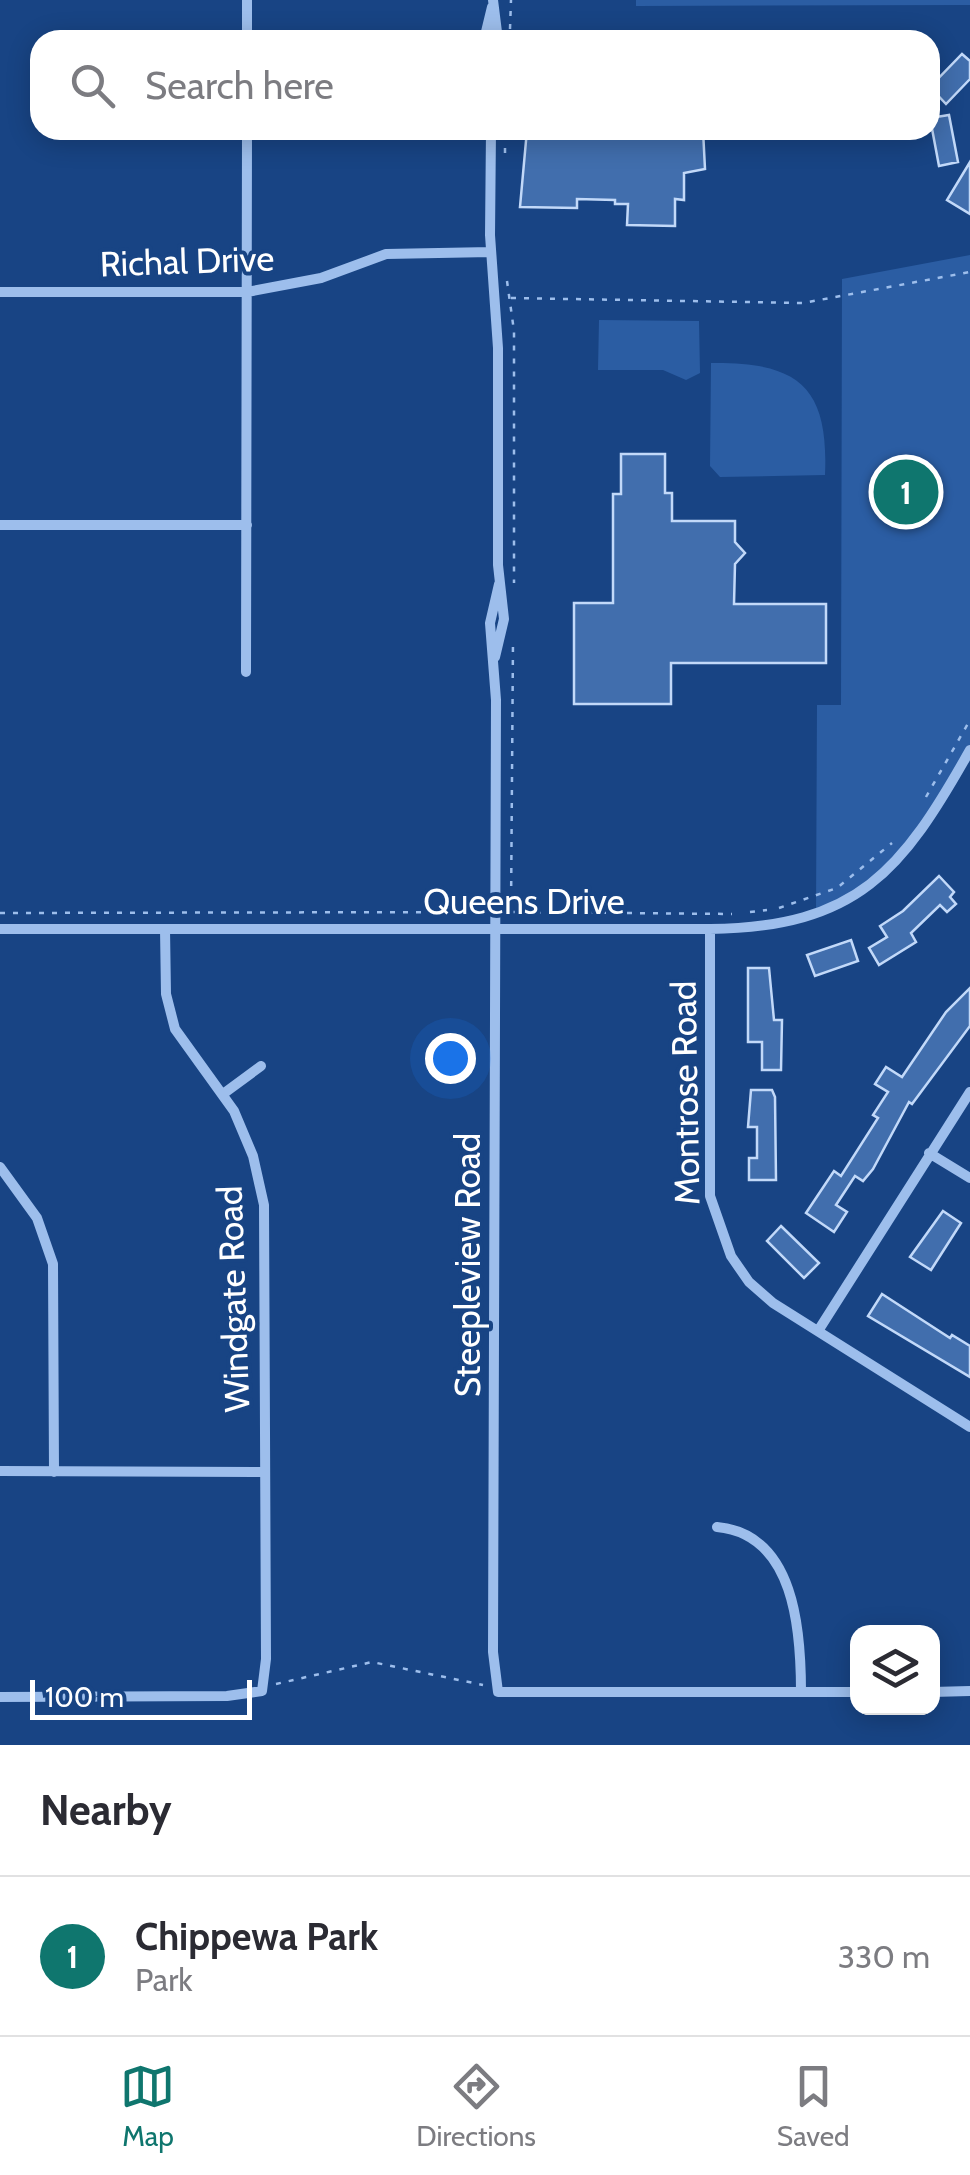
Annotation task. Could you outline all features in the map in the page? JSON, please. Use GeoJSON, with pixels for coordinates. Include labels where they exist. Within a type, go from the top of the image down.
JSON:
{"type":"FeatureCollection","features":[{"type":"Feature","properties":{"kind":"street"},"geometry":{"type":"LineString","coordinates":[[247,0],[247,30]]}},
{"type":"Feature","properties":{"kind":"street"},"geometry":{"type":"LineString","coordinates":[[486,30],[493,1]]}},
{"type":"Feature","properties":{"kind":"street"},"geometry":{"type":"LineString","coordinates":[[493,1],[497,30]]}},
{"type":"Feature","properties":{"kind":"street"},"geometry":{"type":"LineString","coordinates":[[246,672],[247,140]]}},
{"type":"Feature","properties":{"kind":"street","name":"Steepleview Road"},"geometry":{"type":"LineString","coordinates":[[491,140],[491,252],[498,348],[499,584],[490,618],[495,658],[493,1652],[498,1692]]}},
{"type":"Feature","properties":{"kind":"street","name":"Richal Drive"},"geometry":{"type":"LineString","coordinates":[[0,292],[247,292],[311,280],[386,254],[491,252]]}},
{"type":"Feature","properties":{"kind":"street"},"geometry":{"type":"LineString","coordinates":[[0,525],[247,525]]}},
{"type":"Feature","properties":{"kind":"street","name":"Queens Drive"},"geometry":{"type":"LineString","coordinates":[[0,928],[710,929],[800,919],[870,884],[921,834],[970,750]]}},
{"type":"Feature","properties":{"kind":"street","name":"Windgate Road"},"geometry":{"type":"LineString","coordinates":[[164,929],[166,994],[176,1029],[223,1094],[244,1132],[264,1205],[262,1691]]}},
{"type":"Feature","properties":{"kind":"street","name":"Montrose Road"},"geometry":{"type":"LineString","coordinates":[[710,929],[708,1174],[713,1212],[727,1249],[750,1282],[818,1331],[970,1427]]}},
{"type":"Feature","properties":{"kind":"street"},"geometry":{"type":"LineString","coordinates":[[223,1094],[261,1066]]}},
{"type":"Feature","properties":{"kind":"street"},"geometry":{"type":"LineString","coordinates":[[818,1331],[970,1092]]}},
{"type":"Feature","properties":{"kind":"street"},"geometry":{"type":"LineString","coordinates":[[929,1153],[970,1178]]}},
{"type":"Feature","properties":{"kind":"street"},"geometry":{"type":"LineString","coordinates":[[0,1168],[37,1218],[53,1264],[54,1472]]}},
{"type":"Feature","properties":{"kind":"street"},"geometry":{"type":"LineString","coordinates":[[0,1471],[265,1472]]}},
{"type":"Feature","properties":{"kind":"street"},"geometry":{"type":"LineString","coordinates":[[717,1527],[742,1530],[759,1542],[784,1582],[796,1612],[800,1692]]}},
{"type":"Feature","properties":{"kind":"street"},"geometry":{"type":"LineString","coordinates":[[0,1696],[227,1696],[262,1691]]}},
{"type":"Feature","properties":{"kind":"street"},"geometry":{"type":"LineString","coordinates":[[940,1692],[970,1691]]}},
{"type":"Feature","properties":{"kind":"street"},"geometry":{"type":"LineString","coordinates":[[498,1692],[850,1692]]}},
{"type":"Feature","properties":{"kind":"path"},"geometry":{"type":"LineString","coordinates":[[510,30],[511,0]]}},
{"type":"Feature","properties":{"kind":"path"},"geometry":{"type":"LineString","coordinates":[[504,168],[505,140]]}},
{"type":"Feature","properties":{"kind":"path"},"geometry":{"type":"LineString","coordinates":[[506,272],[514,331],[515,518]]}},
{"type":"Feature","properties":{"kind":"path"},"geometry":{"type":"LineString","coordinates":[[509,298],[803,303],[970,272]]}},
{"type":"Feature","properties":{"kind":"path"},"geometry":{"type":"LineString","coordinates":[[920,807],[970,720]]}},
{"type":"Feature","properties":{"kind":"path"},"geometry":{"type":"LineString","coordinates":[[513,734],[510,912],[722,914],[771,910],[837,888],[904,832]]}},
{"type":"Feature","properties":{"kind":"path"},"geometry":{"type":"LineString","coordinates":[[0,913],[477,912]]}},
{"type":"Feature","properties":{"kind":"path"},"geometry":{"type":"LineString","coordinates":[[262,1691],[286,1679],[372,1662],[472,1680],[498,1692]]}},
{"type":"Feature","properties":{"kind":"shaded area"},"geometry":{"type":"Polygon","coordinates":[[[636,0],[970,0],[970,5],[636,6],[636,0]]]}},
{"type":"Feature","properties":{"kind":"shaded area"},"geometry":{"type":"Polygon","coordinates":[[[970,255],[970,750],[931,820],[885,872],[816,914],[817,705],[841,705],[842,279],[970,255]]]}},
{"type":"Feature","properties":{"kind":"shaded area"},"geometry":{"type":"Polygon","coordinates":[[[599,320],[699,321],[700,373],[686,380],[663,370],[598,370],[599,320]]]}},
{"type":"Feature","properties":{"kind":"shaded area"},"geometry":{"type":"Polygon","coordinates":[[[711,363],[766,367],[802,385],[821,419],[825,475],[720,477],[710,466],[711,363]]]}},
{"type":"Feature","properties":{"kind":"building"},"geometry":{"type":"Polygon","coordinates":[[[962,54],[970,61],[970,79],[946,104],[940,98],[940,77],[962,54]]]}},
{"type":"Feature","properties":{"kind":"building"},"geometry":{"type":"Polygon","coordinates":[[[949,115],[958,162],[939,166],[934,140],[940,140],[940,116],[949,115]]]}},
{"type":"Feature","properties":{"kind":"building"},"geometry":{"type":"Polygon","coordinates":[[[526,140],[704,140],[705,169],[684,173],[684,200],[675,199],[675,226],[627,225],[628,204],[615,204],[615,200],[577,199],[577,208],[520,207],[526,140]]]}},
{"type":"Feature","properties":{"kind":"building"},"geometry":{"type":"Polygon","coordinates":[[[970,162],[970,214],[947,200],[970,162]]]}},
{"type":"Feature","properties":{"kind":"building"},"geometry":{"type":"Polygon","coordinates":[[[621,454],[665,454],[665,493],[672,493],[672,521],[735,521],[735,542],[745,553],[735,564],[734,604],[826,604],[826,663],[671,663],[671,704],[574,704],[574,603],[613,603],[613,494],[621,494],[621,454]]]}},
{"type":"Feature","properties":{"kind":"building"},"geometry":{"type":"Polygon","coordinates":[[[939,876],[954,892],[950,897],[956,904],[947,912],[940,905],[911,933],[916,942],[879,965],[869,948],[887,937],[880,926],[903,911],[939,876]]]}},
{"type":"Feature","properties":{"kind":"building"},"geometry":{"type":"Polygon","coordinates":[[[851,940],[858,961],[815,976],[807,955],[851,940]]]}},
{"type":"Feature","properties":{"kind":"building"},"geometry":{"type":"Polygon","coordinates":[[[748,968],[769,968],[774,1020],[782,1020],[781,1070],[762,1070],[762,1042],[748,1042],[748,968]]]}},
{"type":"Feature","properties":{"kind":"building"},"geometry":{"type":"Polygon","coordinates":[[[970,988],[970,1026],[912,1104],[909,1102],[873,1169],[863,1181],[855,1176],[836,1205],[847,1212],[834,1232],[806,1213],[834,1171],[841,1176],[878,1118],[873,1115],[888,1092],[875,1084],[886,1067],[902,1077],[946,1012],[970,988]]]}},
{"type":"Feature","properties":{"kind":"building"},"geometry":{"type":"Polygon","coordinates":[[[751,1090],[772,1090],[775,1097],[776,1180],[749,1180],[749,1158],[757,1158],[757,1127],[748,1127],[751,1090]]]}},
{"type":"Feature","properties":{"kind":"building"},"geometry":{"type":"Polygon","coordinates":[[[943,1211],[961,1223],[931,1270],[910,1257],[943,1211]]]}},
{"type":"Feature","properties":{"kind":"building"},"geometry":{"type":"Polygon","coordinates":[[[781,1226],[819,1263],[804,1278],[767,1241],[781,1226]]]}},
{"type":"Feature","properties":{"kind":"building"},"geometry":{"type":"Polygon","coordinates":[[[882,1294],[950,1338],[952,1335],[970,1346],[970,1377],[868,1316],[882,1294]]]}},
{"type":"Feature","properties":{"kind":"place","name":"Chippewa Park"},"geometry":{"type":"Point","coordinates":[906,492]}}]}
